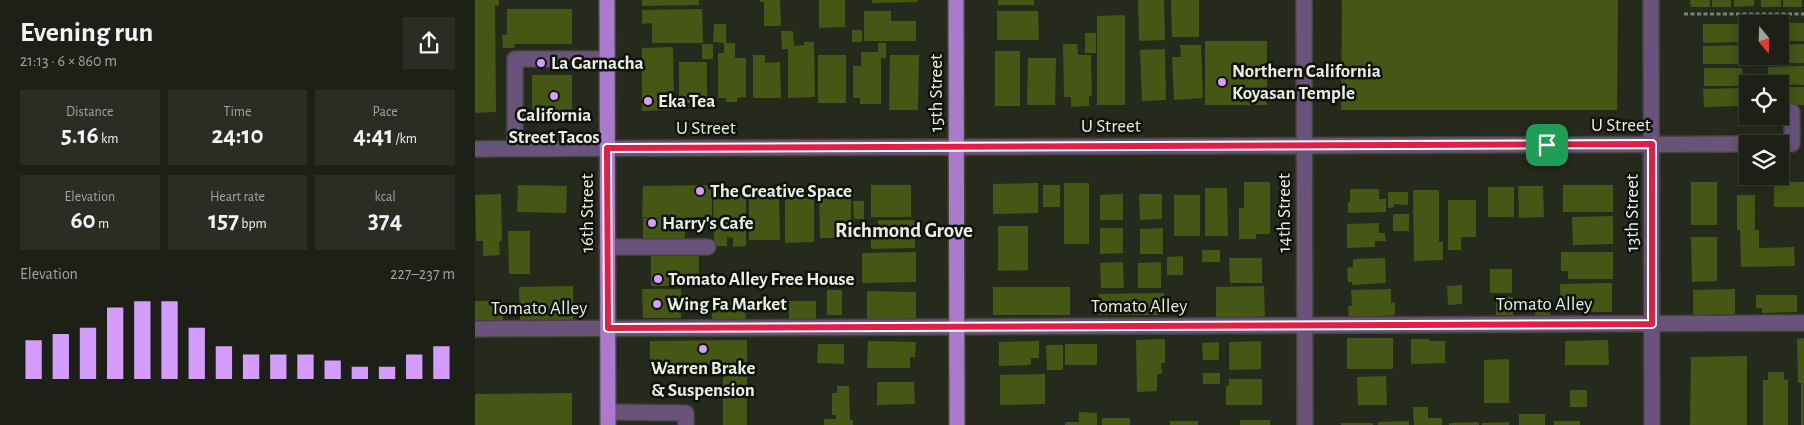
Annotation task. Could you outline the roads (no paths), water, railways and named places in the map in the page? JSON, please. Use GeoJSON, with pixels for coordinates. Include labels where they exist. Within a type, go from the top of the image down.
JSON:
{"type":"FeatureCollection","features":[{"type":"Feature","properties":{"kind":"main road","name":"16th Street"},"geometry":{"type":"LineString","coordinates":[[607,0],[608,419]]}},
{"type":"Feature","properties":{"kind":"main road","name":"15th Street"},"geometry":{"type":"LineString","coordinates":[[956,0],[957,425]]}},
{"type":"Feature","properties":{"kind":"street","name":"14th Street"},"geometry":{"type":"LineString","coordinates":[[1304,0],[1305,425]]}},
{"type":"Feature","properties":{"kind":"street","name":"13th Street"},"geometry":{"type":"LineString","coordinates":[[1651,0],[1652,425]]}},
{"type":"Feature","properties":{"kind":"street"},"geometry":{"type":"LineString","coordinates":[[515,149],[515,59],[607,59]]}},
{"type":"Feature","properties":{"kind":"street"},"geometry":{"type":"LineString","coordinates":[[1792,112],[1792,144]]}},
{"type":"Feature","properties":{"kind":"street","name":"U Street"},"geometry":{"type":"LineString","coordinates":[[475,149],[1739,144]]}},
{"type":"Feature","properties":{"kind":"street"},"geometry":{"type":"LineString","coordinates":[[607,247],[708,247]]}},
{"type":"Feature","properties":{"kind":"street","name":"Tomato Alley"},"geometry":{"type":"LineString","coordinates":[[475,329],[1804,323]]}},
{"type":"Feature","properties":{"kind":"street"},"geometry":{"type":"LineString","coordinates":[[608,419],[686,413],[686,425]]}},
{"type":"Feature","properties":{"kind":"place","name":"La Garnacha"},"geometry":{"type":"Point","coordinates":[541,63]}},
{"type":"Feature","properties":{"kind":"place","name":"Northern California Koyasan Temple"},"geometry":{"type":"Point","coordinates":[1222,82]}},
{"type":"Feature","properties":{"kind":"place","name":"California Street Tacos"},"geometry":{"type":"Point","coordinates":[554,96]}},
{"type":"Feature","properties":{"kind":"place","name":"Eka Tea"},"geometry":{"type":"Point","coordinates":[648,101]}},
{"type":"Feature","properties":{"kind":"place","name":"The Creative Space"},"geometry":{"type":"Point","coordinates":[700,191]}},
{"type":"Feature","properties":{"kind":"place","name":"Harry's Cafe"},"geometry":{"type":"Point","coordinates":[652,223]}},
{"type":"Feature","properties":{"kind":"place","name":"Tomato Alley Free House"},"geometry":{"type":"Point","coordinates":[658,279]}},
{"type":"Feature","properties":{"kind":"place","name":"Wing Fa Market"},"geometry":{"type":"Point","coordinates":[657,304]}},
{"type":"Feature","properties":{"kind":"place","name":"Warren Brake & Suspension"},"geometry":{"type":"Point","coordinates":[703,349]}},
{"type":"Feature","properties":{"kind":"district","name":"Richmond Grove"},"geometry":{"type":"Point","coordinates":[904,230]}}]}
